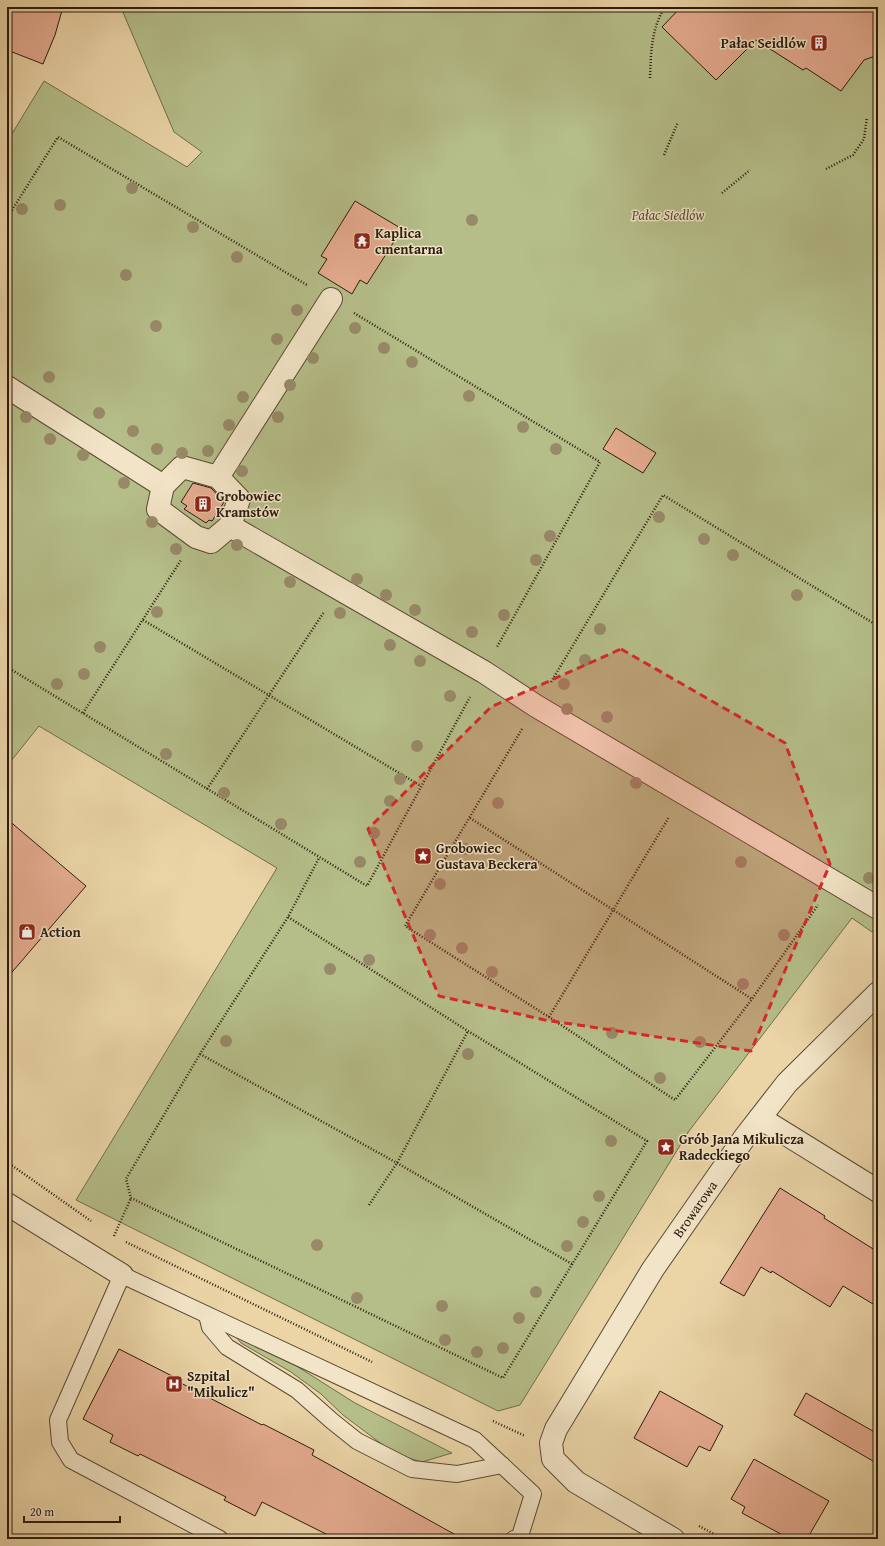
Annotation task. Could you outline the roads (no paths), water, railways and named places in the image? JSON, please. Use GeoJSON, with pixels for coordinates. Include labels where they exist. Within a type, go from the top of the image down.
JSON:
{"type":"FeatureCollection","features":[{"type":"Feature","properties":{"kind":"street"},"geometry":{"type":"LineString","coordinates":[[218,477],[331,299]]}},
{"type":"Feature","properties":{"kind":"street"},"geometry":{"type":"LineString","coordinates":[[7,387],[163,486]]}},
{"type":"Feature","properties":{"kind":"street"},"geometry":{"type":"LineString","coordinates":[[182,467],[218,477],[239,499],[230,526],[211,542],[196,537],[158,509],[163,486],[182,467]]}},
{"type":"Feature","properties":{"kind":"street"},"geometry":{"type":"LineString","coordinates":[[230,526],[484,672],[536,706],[878,908]]}},
{"type":"Feature","properties":{"kind":"street","name":"Browarowa"},"geometry":{"type":"LineString","coordinates":[[674,1539],[576,1482],[552,1459],[550,1443],[556,1429],[653,1269],[745,1137],[787,1083],[878,993]]}},
{"type":"Feature","properties":{"kind":"street"},"geometry":{"type":"LineString","coordinates":[[760,1118],[878,1191]]}},
{"type":"Feature","properties":{"kind":"street"},"geometry":{"type":"LineString","coordinates":[[7,1204],[122,1275]]}},
{"type":"Feature","properties":{"kind":"lane"},"geometry":{"type":"LineString","coordinates":[[220,1539],[72,1460],[60,1442],[58,1420],[122,1275],[475,1440],[533,1494],[520,1536],[514,1539]]}},
{"type":"Feature","properties":{"kind":"lane"},"geometry":{"type":"LineString","coordinates":[[207,1314],[210,1327],[227,1347],[297,1390],[357,1441],[412,1469],[457,1474],[502,1465]]}},
{"type":"Feature","properties":{"kind":"place","name":"Pałac Seidlów"},"geometry":{"type":"Point","coordinates":[819,43]}},
{"type":"Feature","properties":{"kind":"place","name":"Kaplica cmentarna"},"geometry":{"type":"Point","coordinates":[362,241]}},
{"type":"Feature","properties":{"kind":"place","name":"Grobowiec Kramstów"},"geometry":{"type":"Point","coordinates":[203,504]}},
{"type":"Feature","properties":{"kind":"place","name":"Grobowiec Gustava Beckera"},"geometry":{"type":"Point","coordinates":[423,856]}},
{"type":"Feature","properties":{"kind":"place","name":"Action"},"geometry":{"type":"Point","coordinates":[27,932]}},
{"type":"Feature","properties":{"kind":"place","name":"Grób Jana Mikulicza Radeckiego"},"geometry":{"type":"Point","coordinates":[666,1147]}},
{"type":"Feature","properties":{"kind":"place","name":"Szpital \"Mikulicz\""},"geometry":{"type":"Point","coordinates":[174,1384]}},
{"type":"Feature","properties":{"kind":"park label","name":"Pałac Siedlów"},"geometry":{"type":"Point","coordinates":[668,215]}}]}
